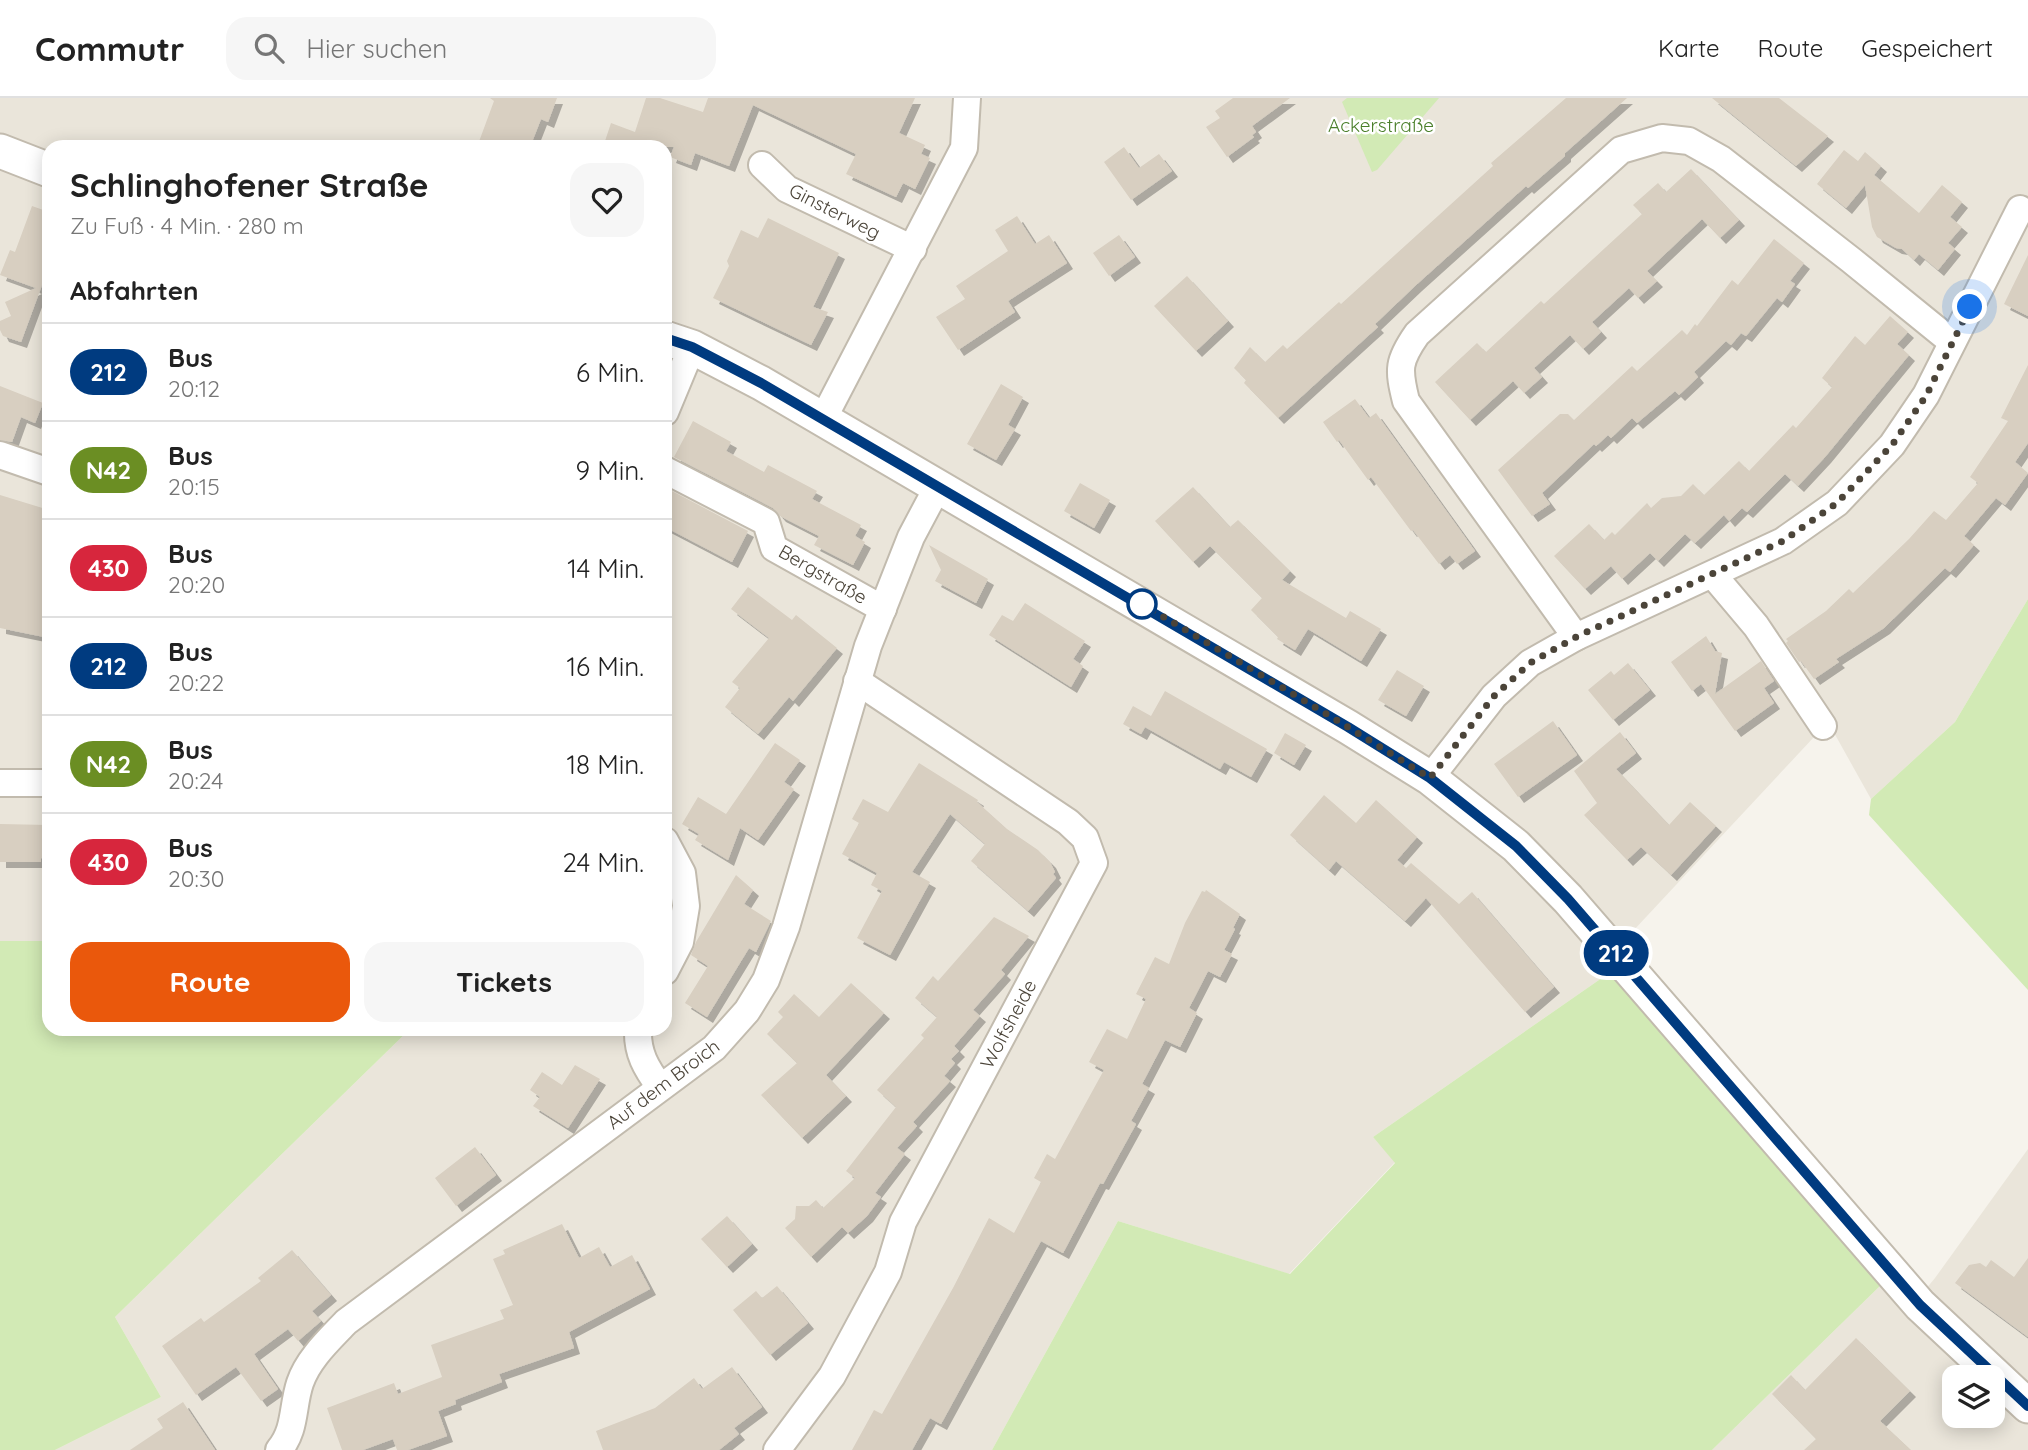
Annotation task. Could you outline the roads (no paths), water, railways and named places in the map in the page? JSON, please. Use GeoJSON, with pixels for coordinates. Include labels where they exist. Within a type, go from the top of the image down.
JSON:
{"type":"FeatureCollection","features":[{"type":"Feature","properties":{"kind":"street"},"geometry":{"type":"LineString","coordinates":[[823,419],[964,148],[967,98]]}},
{"type":"Feature","properties":{"kind":"street"},"geometry":{"type":"LineString","coordinates":[[1576,637],[1406,401],[1401,379],[1403,354],[1417,334],[1621,150],[1662,138],[1689,141],[1721,159],[1952,342]]}},
{"type":"Feature","properties":{"kind":"street"},"geometry":{"type":"LineString","coordinates":[[0,151],[42,167]]}},
{"type":"Feature","properties":{"kind":"street","name":"Ginsterweg"},"geometry":{"type":"LineString","coordinates":[[762,165],[788,189],[913,249]]}},
{"type":"Feature","properties":{"kind":"street"},"geometry":{"type":"LineString","coordinates":[[1430,778],[1494,696],[1530,663],[1576,637],[1783,541],[1837,503],[1892,445],[1926,396],[2020,209]]}},
{"type":"Feature","properties":{"kind":"street"},"geometry":{"type":"LineString","coordinates":[[672,374],[678,342],[761,383],[937,488],[1153,611],[1430,778],[1516,846],[1568,899],[1911,1296],[2028,1406]]}},
{"type":"Feature","properties":{"kind":"street"},"geometry":{"type":"LineString","coordinates":[[0,454],[42,469]]}},
{"type":"Feature","properties":{"kind":"street","name":"Bergstraße"},"geometry":{"type":"LineString","coordinates":[[672,475],[766,522],[774,548],[883,609]]}},
{"type":"Feature","properties":{"kind":"street","name":"Auf dem Broich"},"geometry":{"type":"LineString","coordinates":[[291,1443],[300,1382],[320,1351],[346,1322],[715,1048],[747,1011],[766,980],[786,927],[857,681],[883,609],[911,537],[937,488]]}},
{"type":"Feature","properties":{"kind":"street"},"geometry":{"type":"LineString","coordinates":[[1713,575],[1756,626],[1823,726]]}},
{"type":"Feature","properties":{"kind":"street","name":"Wolfsheide"},"geometry":{"type":"LineString","coordinates":[[777,1450],[832,1376],[882,1284],[902,1222],[1094,863],[1086,838],[1068,822],[857,681]]}},
{"type":"Feature","properties":{"kind":"street"},"geometry":{"type":"LineString","coordinates":[[0,783],[42,783]]}},
{"type":"Feature","properties":{"kind":"street"},"geometry":{"type":"LineString","coordinates":[[672,854],[682,873],[686,906],[680,942],[672,957]]}},
{"type":"Feature","properties":{"kind":"street"},"geometry":{"type":"LineString","coordinates":[[638,1036],[637,1044],[644,1066],[660,1087]]}},
{"type":"Feature","properties":{"kind":"park label","name":"Ackerstraße"},"geometry":{"type":"Point","coordinates":[1381,125]}}]}
